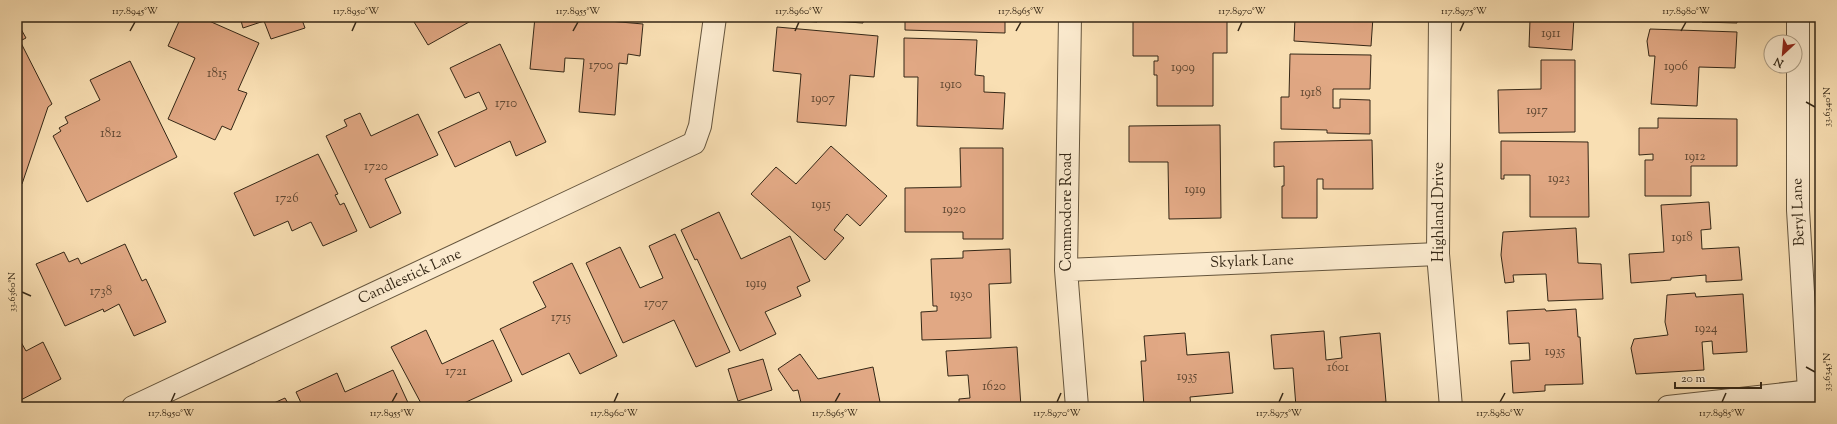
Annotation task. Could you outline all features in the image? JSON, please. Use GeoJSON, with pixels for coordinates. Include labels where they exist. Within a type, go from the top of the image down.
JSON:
{"type":"FeatureCollection","features":[{"type":"Feature","properties":{"kind":"street","name":"Candlestick Lane"},"geometry":{"type":"LineString","coordinates":[[134,407],[694,143],[698,135],[715,17]]}},
{"type":"Feature","properties":{"kind":"street","name":"Commodore Road"},"geometry":{"type":"LineString","coordinates":[[1070,17],[1066,270],[1077,407]]}},
{"type":"Feature","properties":{"kind":"street","name":"Highland Drive"},"geometry":{"type":"LineString","coordinates":[[1440,17],[1438,254],[1452,407]]}},
{"type":"Feature","properties":{"kind":"street","name":"Beryl Lane"},"geometry":{"type":"LineString","coordinates":[[1798,17],[1798,210],[1814,396]]}},
{"type":"Feature","properties":{"kind":"street","name":"Skylark Lane"},"geometry":{"type":"LineString","coordinates":[[1066,270],[1438,254]]}},
{"type":"Feature","properties":{"kind":"street"},"geometry":{"type":"LineString","coordinates":[[1668,407],[1814,396]]}},
{"type":"Feature","properties":{"kind":"building"},"geometry":{"type":"Polygon","coordinates":[[[181,17],[200,17],[259,43],[238,90],[247,93],[231,130],[222,126],[215,140],[168,119],[195,58],[168,46],[181,17]]]}},
{"type":"Feature","properties":{"kind":"building"},"geometry":{"type":"Polygon","coordinates":[[[240,17],[301,17],[305,28],[271,39],[264,21],[243,28],[240,17]]]}},
{"type":"Feature","properties":{"kind":"building"},"geometry":{"type":"Polygon","coordinates":[[[411,17],[478,17],[428,45],[411,17]]]}},
{"type":"Feature","properties":{"kind":"building"},"geometry":{"type":"Polygon","coordinates":[[[535,17],[563,17],[643,24],[640,56],[628,54],[627,64],[619,63],[615,115],[579,112],[584,59],[565,58],[564,72],[530,69],[535,17]]]}},
{"type":"Feature","properties":{"kind":"building"},"geometry":{"type":"Polygon","coordinates":[[[772,17],[864,17],[863,23],[817,20],[817,22],[772,19],[772,17]]]}},
{"type":"Feature","properties":{"kind":"building"},"geometry":{"type":"Polygon","coordinates":[[[905,17],[1005,17],[1005,33],[905,30],[905,17]]]}},
{"type":"Feature","properties":{"kind":"building"},"geometry":{"type":"Polygon","coordinates":[[[1163,17],[1201,17],[1201,21],[1227,21],[1227,53],[1213,53],[1213,106],[1157,106],[1157,75],[1154,75],[1154,61],[1158,61],[1158,56],[1133,56],[1133,18],[1163,19],[1163,17]]]}},
{"type":"Feature","properties":{"kind":"building"},"geometry":{"type":"Polygon","coordinates":[[[1293,17],[1373,17],[1371,46],[1294,41],[1295,18],[1293,17]]]}},
{"type":"Feature","properties":{"kind":"building"},"geometry":{"type":"Polygon","coordinates":[[[1537,17],[1574,17],[1572,50],[1529,47],[1530,20],[1537,21],[1537,17]]]}},
{"type":"Feature","properties":{"kind":"building"},"geometry":{"type":"Polygon","coordinates":[[[1641,17],[1661,17],[1661,20],[1640,19],[1641,17]]]}},
{"type":"Feature","properties":{"kind":"building"},"geometry":{"type":"Polygon","coordinates":[[[1702,17],[1737,17],[1737,23],[1702,22],[1702,17]]]}},
{"type":"Feature","properties":{"kind":"building"},"geometry":{"type":"Polygon","coordinates":[[[17,22],[26,38],[20,41],[52,104],[48,107],[22,184],[17,182],[17,22]]]}},
{"type":"Feature","properties":{"kind":"building"},"geometry":{"type":"Polygon","coordinates":[[[777,27],[878,36],[874,77],[850,75],[846,126],[797,122],[801,74],[773,71],[777,27]]]}},
{"type":"Feature","properties":{"kind":"building"},"geometry":{"type":"Polygon","coordinates":[[[1650,29],[1737,32],[1735,68],[1699,67],[1697,106],[1651,104],[1655,56],[1649,56],[1647,41],[1650,29]]]}},
{"type":"Feature","properties":{"kind":"building"},"geometry":{"type":"Polygon","coordinates":[[[904,38],[977,40],[975,75],[984,76],[984,92],[1005,93],[1003,129],[917,126],[918,77],[904,77],[904,38]]]}},
{"type":"Feature","properties":{"kind":"building"},"geometry":{"type":"Polygon","coordinates":[[[500,44],[546,142],[516,156],[510,141],[455,167],[438,132],[487,109],[479,92],[465,98],[450,68],[500,44]]]}},
{"type":"Feature","properties":{"kind":"building"},"geometry":{"type":"Polygon","coordinates":[[[1290,54],[1371,55],[1370,89],[1333,89],[1333,108],[1340,108],[1340,99],[1370,100],[1370,134],[1327,133],[1327,130],[1281,129],[1281,97],[1289,97],[1290,54]]]}},
{"type":"Feature","properties":{"kind":"building"},"geometry":{"type":"Polygon","coordinates":[[[1541,60],[1575,60],[1575,132],[1499,133],[1498,90],[1541,89],[1541,60]]]}},
{"type":"Feature","properties":{"kind":"building"},"geometry":{"type":"Polygon","coordinates":[[[130,61],[177,157],[87,202],[53,136],[61,131],[59,128],[68,123],[65,117],[100,100],[90,80],[130,61]]]}},
{"type":"Feature","properties":{"kind":"building"},"geometry":{"type":"Polygon","coordinates":[[[360,113],[371,136],[418,114],[438,155],[385,179],[401,213],[370,228],[326,136],[347,126],[344,120],[360,113]]]}},
{"type":"Feature","properties":{"kind":"building"},"geometry":{"type":"Polygon","coordinates":[[[1658,118],[1737,119],[1737,166],[1691,166],[1691,196],[1645,196],[1645,160],[1653,160],[1653,154],[1639,155],[1639,128],[1658,128],[1658,118]]]}},
{"type":"Feature","properties":{"kind":"building"},"geometry":{"type":"Polygon","coordinates":[[[1220,125],[1221,218],[1169,219],[1168,162],[1129,162],[1129,126],[1220,125]]]}},
{"type":"Feature","properties":{"kind":"building"},"geometry":{"type":"Polygon","coordinates":[[[1372,140],[1373,189],[1323,189],[1323,179],[1317,179],[1317,218],[1282,218],[1282,186],[1284,186],[1284,166],[1274,167],[1274,142],[1372,140]]]}},
{"type":"Feature","properties":{"kind":"building"},"geometry":{"type":"Polygon","coordinates":[[[1501,141],[1588,142],[1589,217],[1530,217],[1530,175],[1504,175],[1504,179],[1501,179],[1501,141]]]}},
{"type":"Feature","properties":{"kind":"building"},"geometry":{"type":"Polygon","coordinates":[[[831,146],[887,196],[860,226],[847,214],[834,230],[844,238],[825,260],[751,194],[776,167],[796,184],[831,146]]]}},
{"type":"Feature","properties":{"kind":"building"},"geometry":{"type":"Polygon","coordinates":[[[960,148],[1003,148],[1003,239],[963,239],[963,232],[905,232],[905,188],[961,187],[960,148]]]}},
{"type":"Feature","properties":{"kind":"building"},"geometry":{"type":"Polygon","coordinates":[[[318,154],[338,194],[335,195],[340,205],[344,203],[357,231],[323,246],[311,222],[292,231],[288,221],[254,236],[234,193],[318,154]]]}},
{"type":"Feature","properties":{"kind":"building"},"geometry":{"type":"Polygon","coordinates":[[[1709,202],[1711,229],[1701,230],[1702,249],[1739,247],[1742,280],[1706,282],[1706,275],[1671,278],[1671,280],[1631,283],[1629,254],[1664,252],[1661,205],[1709,202]]]}},
{"type":"Feature","properties":{"kind":"building"},"geometry":{"type":"Polygon","coordinates":[[[719,212],[741,259],[790,236],[810,281],[797,287],[801,296],[765,312],[776,334],[740,351],[697,259],[695,260],[681,230],[719,212]]]}},
{"type":"Feature","properties":{"kind":"building"},"geometry":{"type":"Polygon","coordinates":[[[1576,228],[1578,263],[1601,264],[1603,299],[1548,301],[1546,274],[1513,275],[1514,282],[1505,283],[1501,255],[1503,232],[1576,228]]]}},
{"type":"Feature","properties":{"kind":"building"},"geometry":{"type":"Polygon","coordinates":[[[675,234],[730,352],[696,367],[674,320],[623,343],[586,263],[620,247],[640,288],[663,278],[649,246],[675,234]]]}},
{"type":"Feature","properties":{"kind":"building"},"geometry":{"type":"Polygon","coordinates":[[[125,244],[142,281],[146,279],[166,322],[134,336],[119,304],[104,312],[103,309],[65,326],[36,264],[64,252],[69,262],[78,258],[81,264],[125,244]]]}},
{"type":"Feature","properties":{"kind":"building"},"geometry":{"type":"Polygon","coordinates":[[[1010,249],[1011,283],[989,284],[991,338],[922,340],[921,312],[937,311],[937,306],[933,306],[931,259],[963,258],[963,251],[1010,249]]]}},
{"type":"Feature","properties":{"kind":"building"},"geometry":{"type":"Polygon","coordinates":[[[572,263],[617,356],[580,374],[569,353],[522,375],[500,329],[546,307],[533,282],[572,263]]]}},
{"type":"Feature","properties":{"kind":"building"},"geometry":{"type":"Polygon","coordinates":[[[1695,293],[1696,297],[1743,294],[1747,352],[1713,354],[1712,341],[1702,342],[1704,370],[1636,374],[1631,348],[1634,339],[1668,335],[1665,322],[1667,295],[1695,293]]]}},
{"type":"Feature","properties":{"kind":"building"},"geometry":{"type":"Polygon","coordinates":[[[1545,309],[1546,311],[1576,309],[1578,337],[1580,337],[1583,384],[1545,385],[1545,391],[1513,393],[1511,361],[1530,360],[1529,343],[1509,344],[1507,311],[1545,309]]]}},
{"type":"Feature","properties":{"kind":"building"},"geometry":{"type":"Polygon","coordinates":[[[426,330],[442,364],[493,340],[512,381],[464,403],[466,407],[423,407],[391,347],[426,330]]]}},
{"type":"Feature","properties":{"kind":"building"},"geometry":{"type":"Polygon","coordinates":[[[1324,331],[1326,360],[1342,358],[1340,337],[1380,333],[1386,402],[1330,407],[1296,407],[1293,368],[1274,369],[1271,335],[1324,331]]]}},
{"type":"Feature","properties":{"kind":"building"},"geometry":{"type":"Polygon","coordinates":[[[1185,333],[1187,355],[1229,352],[1233,393],[1190,397],[1191,407],[1144,407],[1141,361],[1146,361],[1144,336],[1185,333]]]}},
{"type":"Feature","properties":{"kind":"building"},"geometry":{"type":"Polygon","coordinates":[[[17,335],[26,351],[43,342],[61,379],[17,402],[17,335]]]}},
{"type":"Feature","properties":{"kind":"building"},"geometry":{"type":"Polygon","coordinates":[[[1017,347],[1021,407],[926,407],[926,405],[959,403],[959,399],[970,398],[968,375],[948,376],[946,351],[1017,347]]]}},
{"type":"Feature","properties":{"kind":"building"},"geometry":{"type":"Polygon","coordinates":[[[800,354],[818,379],[873,367],[881,407],[802,407],[798,390],[793,391],[778,369],[800,354]]]}},
{"type":"Feature","properties":{"kind":"building"},"geometry":{"type":"Polygon","coordinates":[[[763,359],[772,390],[738,401],[728,369],[763,359]]]}},
{"type":"Feature","properties":{"kind":"building"},"geometry":{"type":"Polygon","coordinates":[[[393,370],[410,407],[303,407],[296,392],[337,373],[345,392],[393,370]]]}},
{"type":"Feature","properties":{"kind":"building"},"geometry":{"type":"Polygon","coordinates":[[[285,398],[290,407],[265,407],[285,398]]]}}]}
